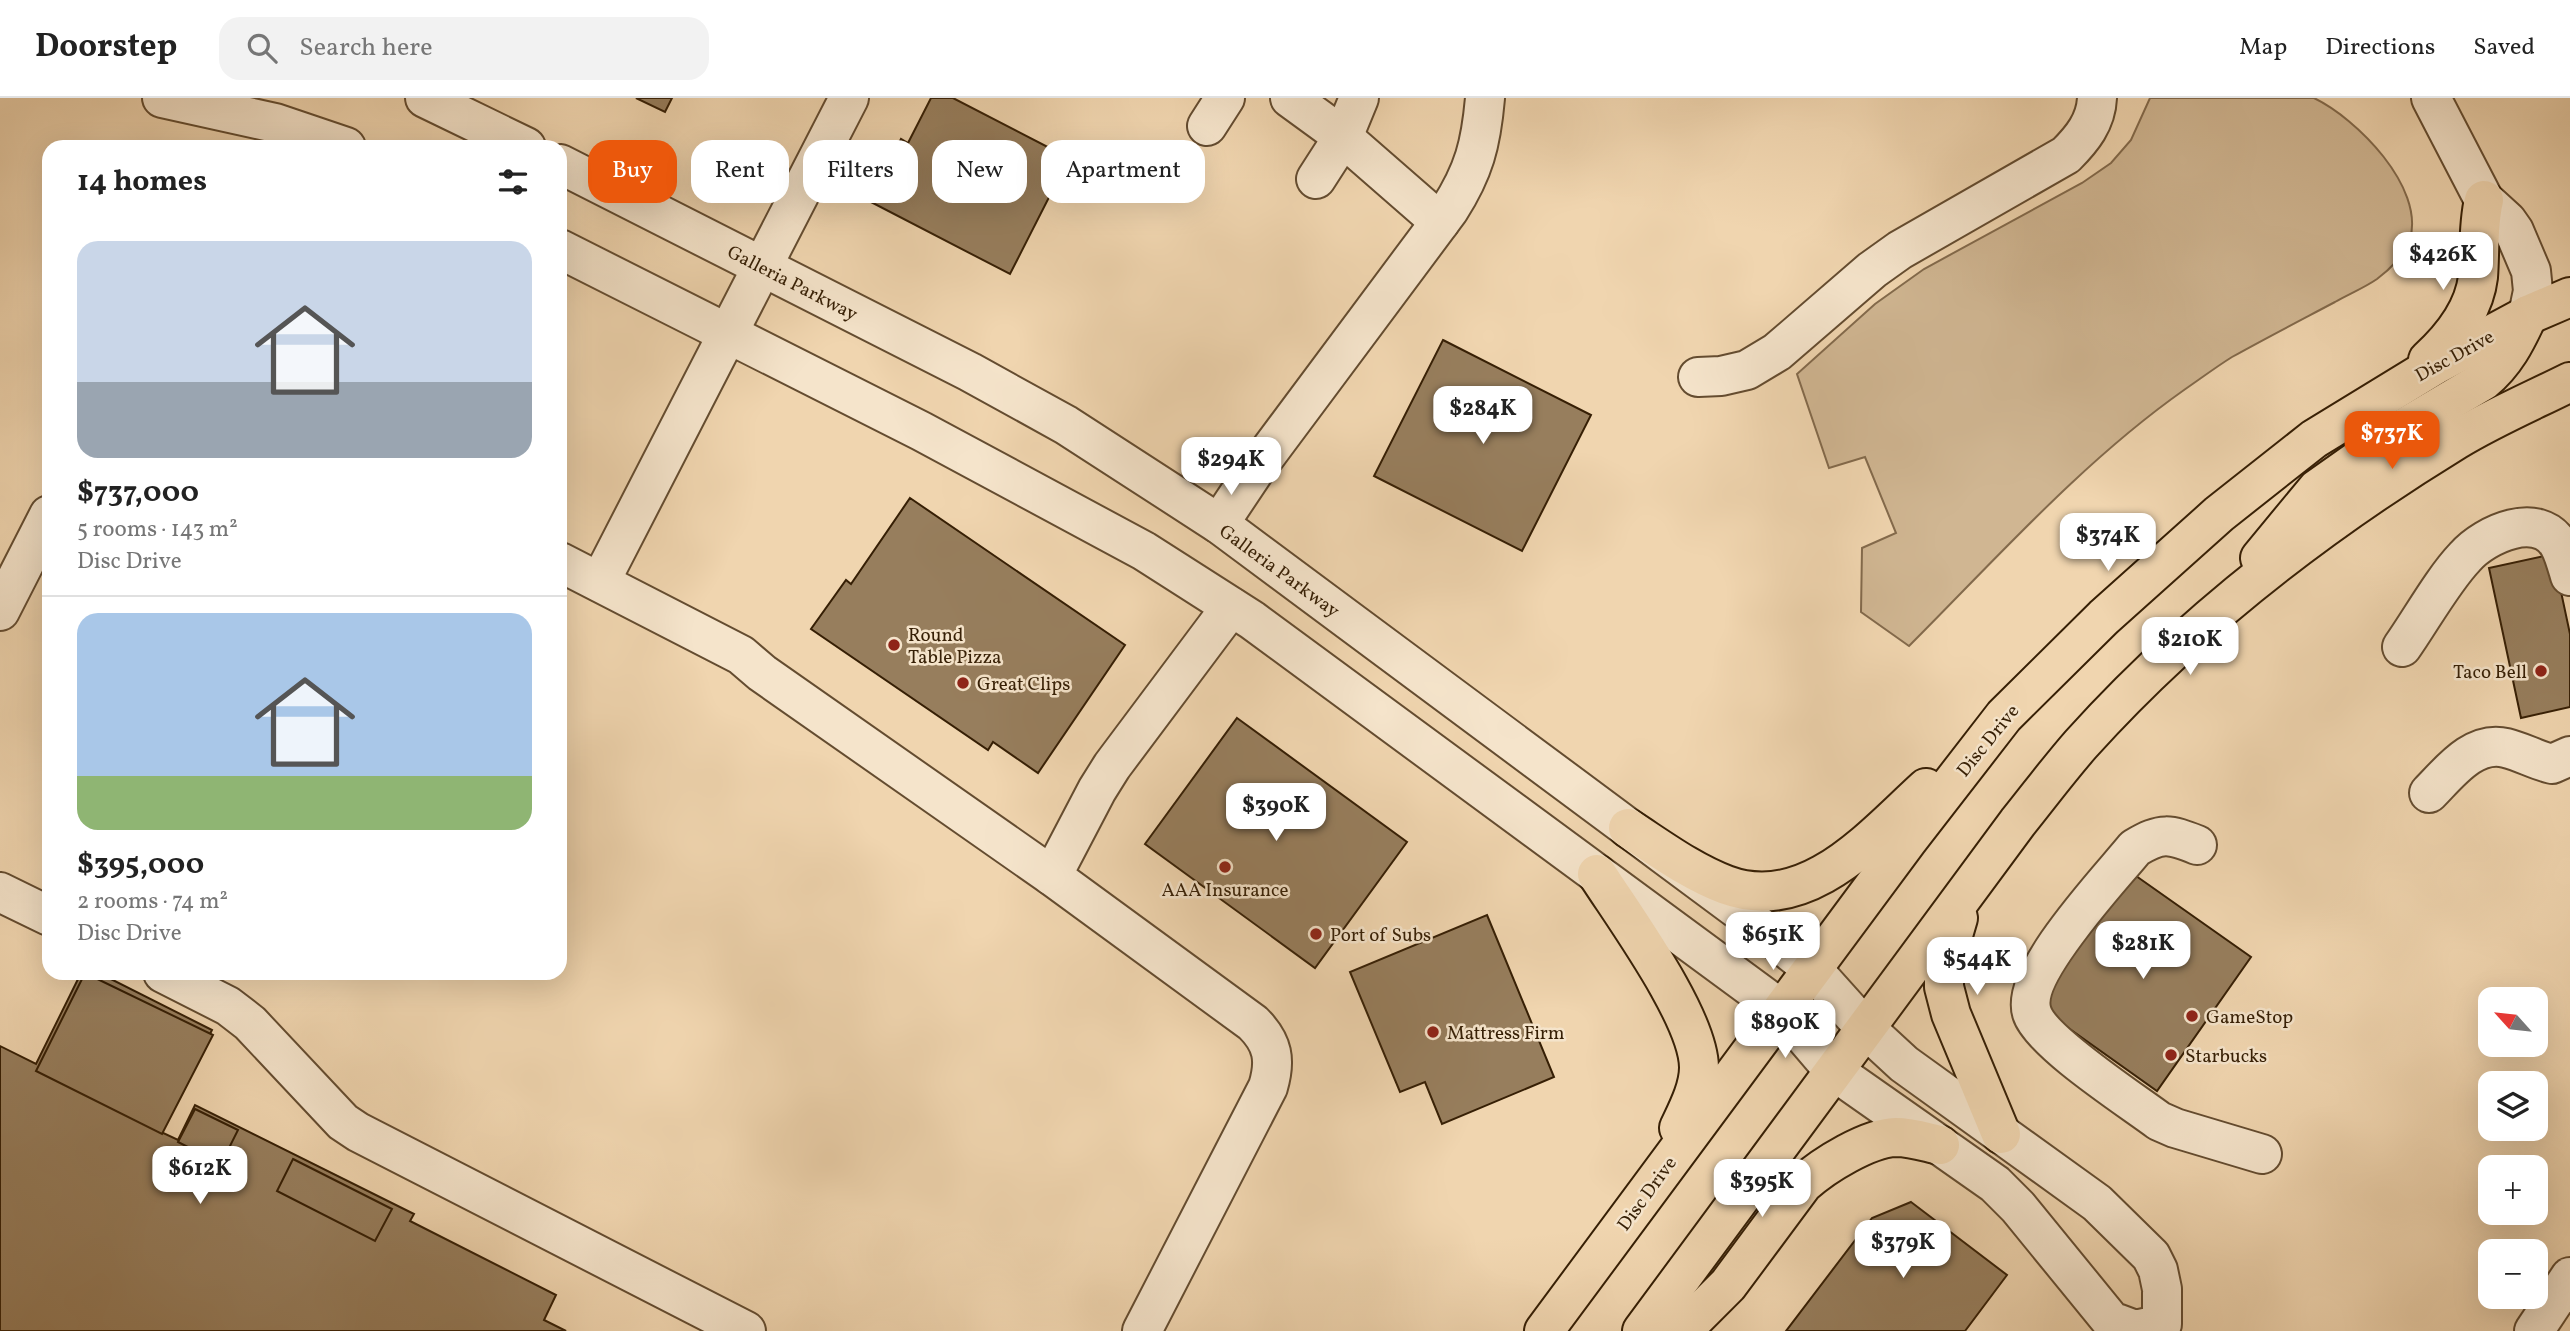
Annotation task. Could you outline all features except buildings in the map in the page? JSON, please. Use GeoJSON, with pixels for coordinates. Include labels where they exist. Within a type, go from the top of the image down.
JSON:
{"type":"FeatureCollection","features":[{"type":"Feature","properties":{"kind":"main road"},"geometry":{"type":"LineString","coordinates":[[2398,388],[2441,348],[2468,310],[2477,278],[2479,221],[2484,200]]}},
{"type":"Feature","properties":{"kind":"main road","name":"Disc Drive"},"geometry":{"type":"LineString","coordinates":[[1544,1331],[2000,720],[2104,617],[2219,514],[2314,439],[2528,315],[2570,297]]}},
{"type":"Feature","properties":{"kind":"main road"},"geometry":{"type":"LineString","coordinates":[[2217,613],[2317,489],[2402,429],[2483,381],[2500,367],[2528,315]]}},
{"type":"Feature","properties":{"kind":"main road"},"geometry":{"type":"LineString","coordinates":[[1642,1331],[1992,858],[2080,745],[2135,687],[2272,566],[2458,439],[2570,383]]}},
{"type":"Feature","properties":{"kind":"main road"},"geometry":{"type":"LineString","coordinates":[[1628,828],[1691,868],[1726,885],[1752,892],[1780,891],[1806,884],[1858,850],[2000,720]]}},
{"type":"Feature","properties":{"kind":"main road"},"geometry":{"type":"LineString","coordinates":[[1992,858],[1959,916],[1948,946],[1944,988],[1951,1014],[2001,1134]]}},
{"type":"Feature","properties":{"kind":"main road"},"geometry":{"type":"LineString","coordinates":[[1597,874],[1667,986],[1692,1032],[1698,1055],[1699,1071],[1692,1099],[1658,1177]]}},
{"type":"Feature","properties":{"kind":"main road"},"geometry":{"type":"LineString","coordinates":[[1682,1331],[1728,1285],[1803,1184],[1815,1173],[1833,1161],[1893,1137],[1940,1145]]}},
{"type":"Feature","properties":{"kind":"street"},"geometry":{"type":"LineString","coordinates":[[162,98],[275,123],[325,140]]}},
{"type":"Feature","properties":{"kind":"street"},"geometry":{"type":"LineString","coordinates":[[425,98],[512,140]]}},
{"type":"Feature","properties":{"kind":"street"},"geometry":{"type":"LineString","coordinates":[[600,582],[849,98]]}},
{"type":"Feature","properties":{"kind":"street"},"geometry":{"type":"LineString","coordinates":[[1290,98],[1343,137],[1440,222]]}},
{"type":"Feature","properties":{"kind":"street"},"geometry":{"type":"LineString","coordinates":[[1316,179],[1343,137],[1359,98]]}},
{"type":"Feature","properties":{"kind":"street"},"geometry":{"type":"LineString","coordinates":[[1219,524],[1253,473],[1440,222],[1466,183],[1478,156],[1485,98]]}},
{"type":"Feature","properties":{"kind":"street"},"geometry":{"type":"LineString","coordinates":[[1698,377],[1721,376],[1747,370],[1777,352],[1872,270],[1900,250],[2066,155],[2081,140],[2091,123],[2097,98]]}},
{"type":"Feature","properties":{"kind":"street"},"geometry":{"type":"LineString","coordinates":[[2431,98],[2484,200],[2514,231],[2530,271],[2533,291],[2528,315]]}},
{"type":"Feature","properties":{"kind":"street","name":"Galleria Parkway"},"geometry":{"type":"LineString","coordinates":[[567,168],[970,372],[1066,425],[1219,524],[1740,911],[1812,970],[1865,1028],[1922,1078],[2097,1203],[2151,1256],[2158,1270],[2162,1289],[2162,1324],[2136,1330],[2111,1321],[2018,1207],[1994,1184],[1940,1145]]}},
{"type":"Feature","properties":{"kind":"street"},"geometry":{"type":"LineString","coordinates":[[567,253],[921,431],[1144,551],[1231,607],[1782,1010],[1834,1071],[1940,1145]]}},
{"type":"Feature","properties":{"kind":"street"},"geometry":{"type":"LineString","coordinates":[[2402,647],[2463,558],[2479,543],[2526,526],[2545,531],[2559,544],[2570,576]]}},
{"type":"Feature","properties":{"kind":"street"},"geometry":{"type":"LineString","coordinates":[[0,611],[42,529]]}},
{"type":"Feature","properties":{"kind":"street"},"geometry":{"type":"LineString","coordinates":[[567,566],[741,655],[762,673],[1052,876],[1253,1023],[1265,1035],[1272,1054],[1268,1087],[1142,1331]]}},
{"type":"Feature","properties":{"kind":"street"},"geometry":{"type":"LineString","coordinates":[[1052,876],[1107,774],[1231,607]]}},
{"type":"Feature","properties":{"kind":"street"},"geometry":{"type":"LineString","coordinates":[[2429,793],[2464,758],[2482,748],[2504,747],[2552,764],[2570,756]]}},
{"type":"Feature","properties":{"kind":"street"},"geometry":{"type":"LineString","coordinates":[[2197,845],[2170,835],[2153,837],[2135,848],[2050,953],[2036,977],[2031,999],[2032,1013],[2041,1028],[2060,1047],[2159,1121],[2262,1154]]}},
{"type":"Feature","properties":{"kind":"street"},"geometry":{"type":"LineString","coordinates":[[0,892],[42,913]]}},
{"type":"Feature","properties":{"kind":"street"},"geometry":{"type":"LineString","coordinates":[[177,980],[228,1006],[250,1023],[343,1122],[358,1132],[746,1331]]}},
{"type":"Feature","properties":{"kind":"street"},"geometry":{"type":"LineString","coordinates":[[2535,1331],[2570,1277]]}},
{"type":"Feature","properties":{"kind":"shaded area"},"geometry":{"type":"Polygon","coordinates":[[[2150,98],[2314,98],[2349,121],[2367,138],[2397,177],[2407,198],[2412,219],[2408,245],[2377,279],[2232,357],[2147,418],[2075,479],[1909,646],[1861,612],[1862,548],[1896,533],[1865,457],[1829,468],[1797,374],[1875,304],[1924,269],[2082,183],[2111,163],[2131,140],[2150,98]]]}},
{"type":"Feature","properties":{"kind":"place","name":"Round Table Pizza"},"geometry":{"type":"Point","coordinates":[894,645]}},
{"type":"Feature","properties":{"kind":"place","name":"Taco Bell"},"geometry":{"type":"Point","coordinates":[2541,671]}},
{"type":"Feature","properties":{"kind":"place","name":"Great Clips"},"geometry":{"type":"Point","coordinates":[963,683]}},
{"type":"Feature","properties":{"kind":"place","name":"AAA Insurance"},"geometry":{"type":"Point","coordinates":[1225,867]}},
{"type":"Feature","properties":{"kind":"place","name":"Port of Subs"},"geometry":{"type":"Point","coordinates":[1316,934]}},
{"type":"Feature","properties":{"kind":"place","name":"GameStop"},"geometry":{"type":"Point","coordinates":[2192,1016]}},
{"type":"Feature","properties":{"kind":"place","name":"Mattress Firm"},"geometry":{"type":"Point","coordinates":[1433,1032]}},
{"type":"Feature","properties":{"kind":"place","name":"Starbucks"},"geometry":{"type":"Point","coordinates":[2171,1055]}}]}
